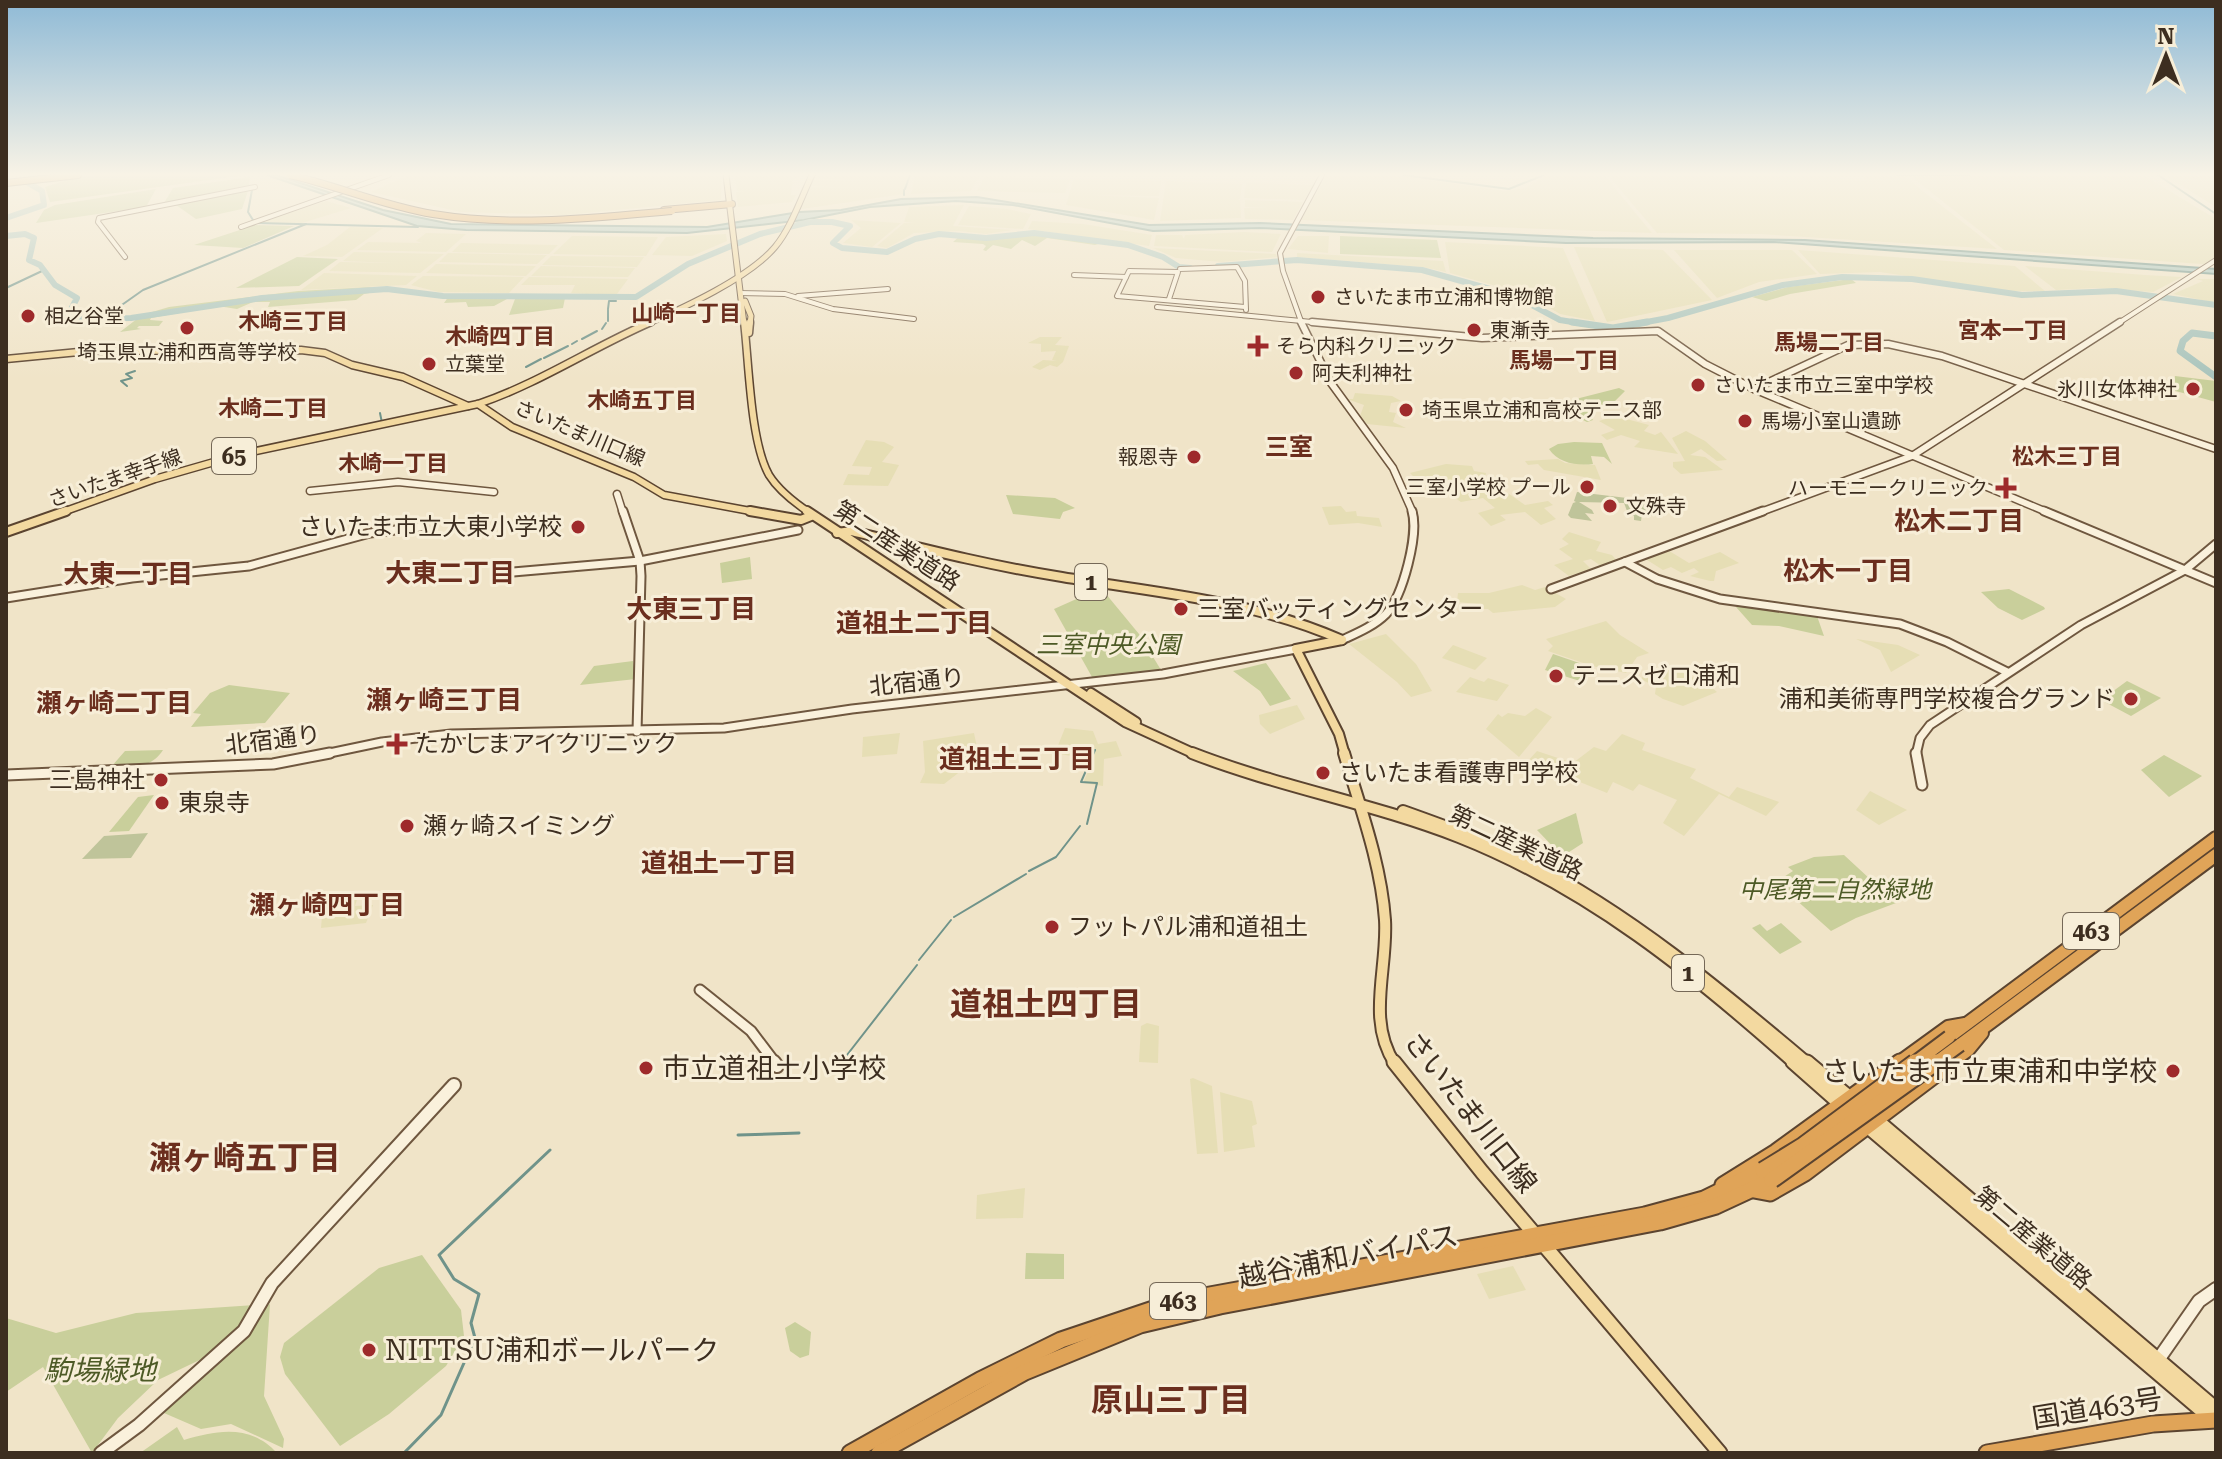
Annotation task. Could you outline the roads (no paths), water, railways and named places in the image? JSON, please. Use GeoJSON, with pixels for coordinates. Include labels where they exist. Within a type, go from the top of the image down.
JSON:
{"type":"FeatureCollection","features":[{"type":"Feature","properties":{"kind":"highway","name":"越谷浦和バイパス"},"geometry":{"type":"LineString","coordinates":[[1955,1041],[1965,1024],[2216,838]]}},
{"type":"Feature","properties":{"kind":"highway","name":"越谷浦和バイパス"},"geometry":{"type":"LineString","coordinates":[[879,1453],[1026,1372],[1096,1340],[1131,1329],[1178,1315],[1645,1215],[1768,1175],[1812,1154],[1955,1041],[1990,1022],[2216,855]]}},
{"type":"Feature","properties":{"kind":"highway","name":"越谷浦和バイパス"},"geometry":{"type":"LineString","coordinates":[[1754,1190],[1770,1193],[1789,1183],[1872,1124],[1968,1050],[1990,1022]]}},
{"type":"Feature","properties":{"kind":"highway","name":"越谷浦和バイパス"},"geometry":{"type":"LineString","coordinates":[[1714,1194],[1715,1189],[1776,1152],[1948,1027],[1965,1024]]}},
{"type":"Feature","properties":{"kind":"highway","name":"越谷浦和バイパス"},"geometry":{"type":"LineString","coordinates":[[850,1453],[1016,1362],[1128,1315],[1177,1301],[1539,1239],[1677,1221],[1754,1190],[1768,1175]]}},
{"type":"Feature","properties":{"kind":"highway","name":"国道463号"},"geometry":{"type":"LineString","coordinates":[[1987,1453],[2153,1424],[2215,1418]]}},
{"type":"Feature","properties":{"kind":"main road","name":"第二産業道路"},"geometry":{"type":"LineString","coordinates":[[736,243],[764,465],[780,490],[811,516],[840,532]]}},
{"type":"Feature","properties":{"kind":"main road"},"geometry":{"type":"LineString","coordinates":[[478,404],[505,395],[595,347],[688,306],[771,253],[776,243]]}},
{"type":"Feature","properties":{"kind":"main road","name":"第二産業道路"},"geometry":{"type":"LineString","coordinates":[[742,293],[751,316],[749,332],[769,464],[792,496],[840,532],[1125,722],[1171,747],[1260,778],[1357,801],[1457,836],[1538,874],[1578,897],[1669,957],[1845,1100],[2215,1418]]}},
{"type":"Feature","properties":{"kind":"main road"},"geometry":{"type":"LineString","coordinates":[[6,359],[89,351],[265,348],[312,351],[331,355],[352,365],[403,377],[469,406]]}},
{"type":"Feature","properties":{"kind":"main road","name":"さいたま川口線"},"geometry":{"type":"LineString","coordinates":[[469,406],[478,404],[512,427],[634,477],[664,495],[801,520],[811,516]]}},
{"type":"Feature","properties":{"kind":"main road","name":"さいたま幸手線"},"geometry":{"type":"LineString","coordinates":[[6,532],[155,479],[238,455],[469,406]]}},
{"type":"Feature","properties":{"kind":"main road","name":"1"},"geometry":{"type":"LineString","coordinates":[[840,532],[1082,580],[1213,598],[1312,626],[1342,640]]}},
{"type":"Feature","properties":{"kind":"main road","name":"北宿通り"},"geometry":{"type":"LineString","coordinates":[[1296,649],[1342,640]]}},
{"type":"Feature","properties":{"kind":"main road","name":"さいたま川口線"},"geometry":{"type":"LineString","coordinates":[[1296,649],[1339,734],[1375,857],[1383,901],[1379,1027],[1382,1040],[1404,1078],[1720,1453]]}},
{"type":"Feature","properties":{"kind":"main road","name":"第二産業道路"},"geometry":{"type":"LineString","coordinates":[[1872,1124],[2158,1360],[2215,1418]]}},
{"type":"Feature","properties":{"kind":"street"},"geometry":{"type":"LineString","coordinates":[[114,243],[125,257]]}},
{"type":"Feature","properties":{"kind":"street","name":"北宿通り"},"geometry":{"type":"LineString","coordinates":[[1284,243],[1279,251],[1281,260],[1301,321],[1336,390],[1394,467],[1415,521],[1394,608],[1376,623],[1342,640]]}},
{"type":"Feature","properties":{"kind":"street"},"geometry":{"type":"LineString","coordinates":[[1551,589],[1912,456],[2216,260]]}},
{"type":"Feature","properties":{"kind":"street"},"geometry":{"type":"LineString","coordinates":[[1180,269],[1237,267],[1245,281],[1246,315]]}},
{"type":"Feature","properties":{"kind":"street"},"geometry":{"type":"LineString","coordinates":[[1169,299],[1178,272],[1129,271],[1117,296],[1245,307]]}},
{"type":"Feature","properties":{"kind":"street"},"geometry":{"type":"LineString","coordinates":[[1074,275],[1126,277]]}},
{"type":"Feature","properties":{"kind":"street"},"geometry":{"type":"LineString","coordinates":[[742,293],[798,296],[888,289]]}},
{"type":"Feature","properties":{"kind":"street"},"geometry":{"type":"LineString","coordinates":[[798,296],[845,311],[914,319]]}},
{"type":"Feature","properties":{"kind":"street"},"geometry":{"type":"LineString","coordinates":[[1157,307],[1494,339],[1658,331],[1711,368],[1754,389],[2216,583]]}},
{"type":"Feature","properties":{"kind":"street"},"geometry":{"type":"LineString","coordinates":[[1754,389],[1848,345],[1870,343],[1926,352],[2216,449]]}},
{"type":"Feature","properties":{"kind":"street"},"geometry":{"type":"LineString","coordinates":[[310,491],[398,482],[494,492]]}},
{"type":"Feature","properties":{"kind":"street"},"geometry":{"type":"LineString","coordinates":[[617,494],[640,561],[637,732]]}},
{"type":"Feature","properties":{"kind":"street"},"geometry":{"type":"LineString","coordinates":[[6,598],[132,578],[249,566],[370,533],[421,527]]}},
{"type":"Feature","properties":{"kind":"street"},"geometry":{"type":"LineString","coordinates":[[513,572],[640,561],[798,530]]}},
{"type":"Feature","properties":{"kind":"street"},"geometry":{"type":"LineString","coordinates":[[1922,785],[1916,750],[1923,731],[2081,625],[2185,570],[2216,544]]}},
{"type":"Feature","properties":{"kind":"street"},"geometry":{"type":"LineString","coordinates":[[1625,562],[1661,582],[1700,596],[1902,624],[1949,642],[2007,672]]}},
{"type":"Feature","properties":{"kind":"street","name":"北宿通り"},"geometry":{"type":"LineString","coordinates":[[6,775],[273,764],[382,742],[451,734],[724,728],[1163,674],[1296,649]]}},
{"type":"Feature","properties":{"kind":"street"},"geometry":{"type":"LineString","coordinates":[[700,990],[751,1031],[777,1066]]}},
{"type":"Feature","properties":{"kind":"street"},"geometry":{"type":"LineString","coordinates":[[101,1453],[139,1425],[244,1331],[275,1279],[454,1085]]}},
{"type":"Feature","properties":{"kind":"street"},"geometry":{"type":"LineString","coordinates":[[2158,1360],[2199,1301],[2216,1289]]}},
{"type":"Feature","properties":{"kind":"water"},"geometry":{"type":"Polygon","coordinates":[[[1789,243],[1849,243],[2216,269],[2216,274],[1789,243]]]}},
{"type":"Feature","properties":{"kind":"waterway"},"geometry":{"type":"LineString","coordinates":[[33,243],[29,260],[40,265],[55,285],[77,298],[68,315],[71,319],[131,318],[262,298],[387,289],[443,296],[636,297],[688,264],[738,243]]}},
{"type":"Feature","properties":{"kind":"waterway"},"geometry":{"type":"LineString","coordinates":[[109,314],[143,290],[259,243]]}},
{"type":"Feature","properties":{"kind":"waterway"},"geometry":{"type":"LineString","coordinates":[[833,243],[842,248],[887,252],[906,243]]}},
{"type":"Feature","properties":{"kind":"waterway"},"geometry":{"type":"LineString","coordinates":[[1113,243],[1128,245],[1163,257],[1179,267],[1190,268]]}},
{"type":"Feature","properties":{"kind":"waterway"},"geometry":{"type":"LineString","coordinates":[[1218,266],[1297,260],[1422,270],[1515,296],[1560,320],[1578,323]]}},
{"type":"Feature","properties":{"kind":"waterway"},"geometry":{"type":"LineString","coordinates":[[6,288],[42,271]]}},
{"type":"Feature","properties":{"kind":"waterway"},"geometry":{"type":"LineString","coordinates":[[1641,323],[1783,285],[1842,277],[1912,279],[2022,295],[2116,291],[2216,305]]}},
{"type":"Feature","properties":{"kind":"waterway"},"geometry":{"type":"LineString","coordinates":[[608,309],[609,301],[616,301]]}},
{"type":"Feature","properties":{"kind":"waterway"},"geometry":{"type":"LineString","coordinates":[[608,310],[608,321]]}},
{"type":"Feature","properties":{"kind":"waterway"},"geometry":{"type":"LineString","coordinates":[[1572,322],[1578,323]]}},
{"type":"Feature","properties":{"kind":"waterway"},"geometry":{"type":"LineString","coordinates":[[1641,323],[1647,322]]}},
{"type":"Feature","properties":{"kind":"waterway"},"geometry":{"type":"LineString","coordinates":[[602,329],[606,323]]}},
{"type":"Feature","properties":{"kind":"waterway"},"geometry":{"type":"LineString","coordinates":[[1578,323],[1613,328],[1641,323]]}},
{"type":"Feature","properties":{"kind":"waterway"},"geometry":{"type":"LineString","coordinates":[[1578,323],[1585,324]]}},
{"type":"Feature","properties":{"kind":"waterway"},"geometry":{"type":"LineString","coordinates":[[1636,324],[1641,323]]}},
{"type":"Feature","properties":{"kind":"waterway"},"geometry":{"type":"LineString","coordinates":[[582,339],[597,331]]}},
{"type":"Feature","properties":{"kind":"waterway"},"geometry":{"type":"LineString","coordinates":[[2216,336],[2192,333],[2183,341],[2180,351],[2216,377]]}},
{"type":"Feature","properties":{"kind":"waterway"},"geometry":{"type":"LineString","coordinates":[[572,344],[577,341]]}},
{"type":"Feature","properties":{"kind":"waterway"},"geometry":{"type":"LineString","coordinates":[[544,358],[568,346]]}},
{"type":"Feature","properties":{"kind":"waterway"},"geometry":{"type":"LineString","coordinates":[[526,367],[541,359]]}},
{"type":"Feature","properties":{"kind":"waterway"},"geometry":{"type":"LineString","coordinates":[[127,386],[121,381],[132,378],[126,374],[135,371]]}},
{"type":"Feature","properties":{"kind":"waterway"},"geometry":{"type":"LineString","coordinates":[[380,413],[382,423]]}},
{"type":"Feature","properties":{"kind":"waterway"},"geometry":{"type":"LineString","coordinates":[[1087,824],[1097,783],[1081,782],[1095,750]]}},
{"type":"Feature","properties":{"kind":"waterway"},"geometry":{"type":"LineString","coordinates":[[1029,871],[1056,857],[1080,826]]}},
{"type":"Feature","properties":{"kind":"waterway"},"geometry":{"type":"LineString","coordinates":[[954,917],[1026,874]]}},
{"type":"Feature","properties":{"kind":"waterway"},"geometry":{"type":"LineString","coordinates":[[919,960],[951,920]]}},
{"type":"Feature","properties":{"kind":"waterway"},"geometry":{"type":"LineString","coordinates":[[840,1064],[917,965]]}},
{"type":"Feature","properties":{"kind":"waterway"},"geometry":{"type":"LineString","coordinates":[[836,1069],[841,1062]]}},
{"type":"Feature","properties":{"kind":"waterway"},"geometry":{"type":"LineString","coordinates":[[738,1135],[799,1133]]}},
{"type":"Feature","properties":{"kind":"waterway"},"geometry":{"type":"LineString","coordinates":[[404,1453],[441,1415],[475,1338],[471,1323],[479,1294],[454,1279],[439,1255],[550,1150]]}},
{"type":"Feature","properties":{"kind":"place","name":"さいたま市立浦和博物館"},"geometry":{"type":"Point","coordinates":[1318,297]}},
{"type":"Feature","properties":{"kind":"place","name":"相之谷堂"},"geometry":{"type":"Point","coordinates":[28,316]}},
{"type":"Feature","properties":{"kind":"place","name":"埼玉県立浦和西高等学校"},"geometry":{"type":"Point","coordinates":[187,328]}},
{"type":"Feature","properties":{"kind":"place","name":"東漸寺"},"geometry":{"type":"Point","coordinates":[1474,330]}},
{"type":"Feature","properties":{"kind":"place","name":"そら内科クリニック"},"geometry":{"type":"Point","coordinates":[1258,346]}},
{"type":"Feature","properties":{"kind":"place","name":"立葉堂"},"geometry":{"type":"Point","coordinates":[429,364]}},
{"type":"Feature","properties":{"kind":"place","name":"阿夫利神社"},"geometry":{"type":"Point","coordinates":[1296,373]}},
{"type":"Feature","properties":{"kind":"place","name":"さいたま市立三室中学校"},"geometry":{"type":"Point","coordinates":[1698,385]}},
{"type":"Feature","properties":{"kind":"place","name":"氷川女体神社"},"geometry":{"type":"Point","coordinates":[2193,389]}},
{"type":"Feature","properties":{"kind":"place","name":"埼玉県立浦和高校テニス部"},"geometry":{"type":"Point","coordinates":[1406,410]}},
{"type":"Feature","properties":{"kind":"place","name":"馬場小室山遺跡"},"geometry":{"type":"Point","coordinates":[1745,421]}},
{"type":"Feature","properties":{"kind":"place","name":"報恩寺"},"geometry":{"type":"Point","coordinates":[1194,457]}},
{"type":"Feature","properties":{"kind":"place","name":"三室小学校 プール"},"geometry":{"type":"Point","coordinates":[1587,487]}},
{"type":"Feature","properties":{"kind":"place","name":"ハーモニークリニック"},"geometry":{"type":"Point","coordinates":[2006,488]}},
{"type":"Feature","properties":{"kind":"place","name":"文殊寺"},"geometry":{"type":"Point","coordinates":[1610,506]}},
{"type":"Feature","properties":{"kind":"place","name":"さいたま市立大東小学校"},"geometry":{"type":"Point","coordinates":[578,527]}},
{"type":"Feature","properties":{"kind":"place","name":"三室バッティングセンター"},"geometry":{"type":"Point","coordinates":[1181,609]}},
{"type":"Feature","properties":{"kind":"place","name":"テニスゼロ浦和"},"geometry":{"type":"Point","coordinates":[1556,676]}},
{"type":"Feature","properties":{"kind":"place","name":"浦和美術専門学校複合グランド"},"geometry":{"type":"Point","coordinates":[2131,699]}},
{"type":"Feature","properties":{"kind":"place","name":"たかしまアイクリニック"},"geometry":{"type":"Point","coordinates":[397,744]}},
{"type":"Feature","properties":{"kind":"place","name":"さいたま看護専門学校"},"geometry":{"type":"Point","coordinates":[1323,773]}},
{"type":"Feature","properties":{"kind":"place","name":"三島神社"},"geometry":{"type":"Point","coordinates":[161,780]}},
{"type":"Feature","properties":{"kind":"place","name":"東泉寺"},"geometry":{"type":"Point","coordinates":[162,803]}},
{"type":"Feature","properties":{"kind":"place","name":"瀬ヶ崎スイミング"},"geometry":{"type":"Point","coordinates":[407,826]}},
{"type":"Feature","properties":{"kind":"place","name":"フットパル浦和道祖土"},"geometry":{"type":"Point","coordinates":[1052,927]}},
{"type":"Feature","properties":{"kind":"place","name":"市立道祖土小学校"},"geometry":{"type":"Point","coordinates":[646,1068]}},
{"type":"Feature","properties":{"kind":"place","name":"さいたま市立東浦和中学校"},"geometry":{"type":"Point","coordinates":[2173,1071]}},
{"type":"Feature","properties":{"kind":"place","name":"NITTSU浦和ボールパーク"},"geometry":{"type":"Point","coordinates":[369,1350]}},
{"type":"Feature","properties":{"kind":"district","name":"山崎一丁目"},"geometry":{"type":"Point","coordinates":[686,313]}},
{"type":"Feature","properties":{"kind":"district","name":"木崎三丁目"},"geometry":{"type":"Point","coordinates":[293,321]}},
{"type":"Feature","properties":{"kind":"district","name":"宮本一丁目"},"geometry":{"type":"Point","coordinates":[2013,330]}},
{"type":"Feature","properties":{"kind":"district","name":"木崎四丁目"},"geometry":{"type":"Point","coordinates":[500,336]}},
{"type":"Feature","properties":{"kind":"district","name":"馬場二丁目"},"geometry":{"type":"Point","coordinates":[1829,342]}},
{"type":"Feature","properties":{"kind":"district","name":"馬場一丁目"},"geometry":{"type":"Point","coordinates":[1564,360]}},
{"type":"Feature","properties":{"kind":"district","name":"木崎五丁目"},"geometry":{"type":"Point","coordinates":[642,400]}},
{"type":"Feature","properties":{"kind":"district","name":"木崎二丁目"},"geometry":{"type":"Point","coordinates":[273,408]}},
{"type":"Feature","properties":{"kind":"district","name":"三室"},"geometry":{"type":"Point","coordinates":[1289,447]}},
{"type":"Feature","properties":{"kind":"district","name":"松木三丁目"},"geometry":{"type":"Point","coordinates":[2067,456]}},
{"type":"Feature","properties":{"kind":"district","name":"木崎一丁目"},"geometry":{"type":"Point","coordinates":[393,463]}},
{"type":"Feature","properties":{"kind":"district","name":"松木二丁目"},"geometry":{"type":"Point","coordinates":[1959,521]}},
{"type":"Feature","properties":{"kind":"district","name":"松木一丁目"},"geometry":{"type":"Point","coordinates":[1848,571]}},
{"type":"Feature","properties":{"kind":"district","name":"大東二丁目"},"geometry":{"type":"Point","coordinates":[450,573]}},
{"type":"Feature","properties":{"kind":"district","name":"大東一丁目"},"geometry":{"type":"Point","coordinates":[128,574]}},
{"type":"Feature","properties":{"kind":"district","name":"大東三丁目"},"geometry":{"type":"Point","coordinates":[691,609]}},
{"type":"Feature","properties":{"kind":"district","name":"道祖土二丁目"},"geometry":{"type":"Point","coordinates":[914,623]}},
{"type":"Feature","properties":{"kind":"district","name":"瀬ヶ崎三丁目"},"geometry":{"type":"Point","coordinates":[444,700]}},
{"type":"Feature","properties":{"kind":"district","name":"瀬ヶ崎二丁目"},"geometry":{"type":"Point","coordinates":[114,703]}},
{"type":"Feature","properties":{"kind":"district","name":"道祖土三丁目"},"geometry":{"type":"Point","coordinates":[1017,759]}},
{"type":"Feature","properties":{"kind":"district","name":"道祖土一丁目"},"geometry":{"type":"Point","coordinates":[719,863]}},
{"type":"Feature","properties":{"kind":"district","name":"瀬ヶ崎四丁目"},"geometry":{"type":"Point","coordinates":[327,905]}},
{"type":"Feature","properties":{"kind":"district","name":"道祖土四丁目"},"geometry":{"type":"Point","coordinates":[1046,1004]}},
{"type":"Feature","properties":{"kind":"district","name":"瀬ヶ崎五丁目"},"geometry":{"type":"Point","coordinates":[245,1158]}},
{"type":"Feature","properties":{"kind":"district","name":"原山三丁目"},"geometry":{"type":"Point","coordinates":[1171,1400]}},
{"type":"Feature","properties":{"kind":"park label","name":"三室中央公園"},"geometry":{"type":"Point","coordinates":[1108,645]}},
{"type":"Feature","properties":{"kind":"park label","name":"中尾第二自然緑地"},"geometry":{"type":"Point","coordinates":[1835,890]}},
{"type":"Feature","properties":{"kind":"park label","name":"駒場緑地"},"geometry":{"type":"Point","coordinates":[100,1370]}}]}
